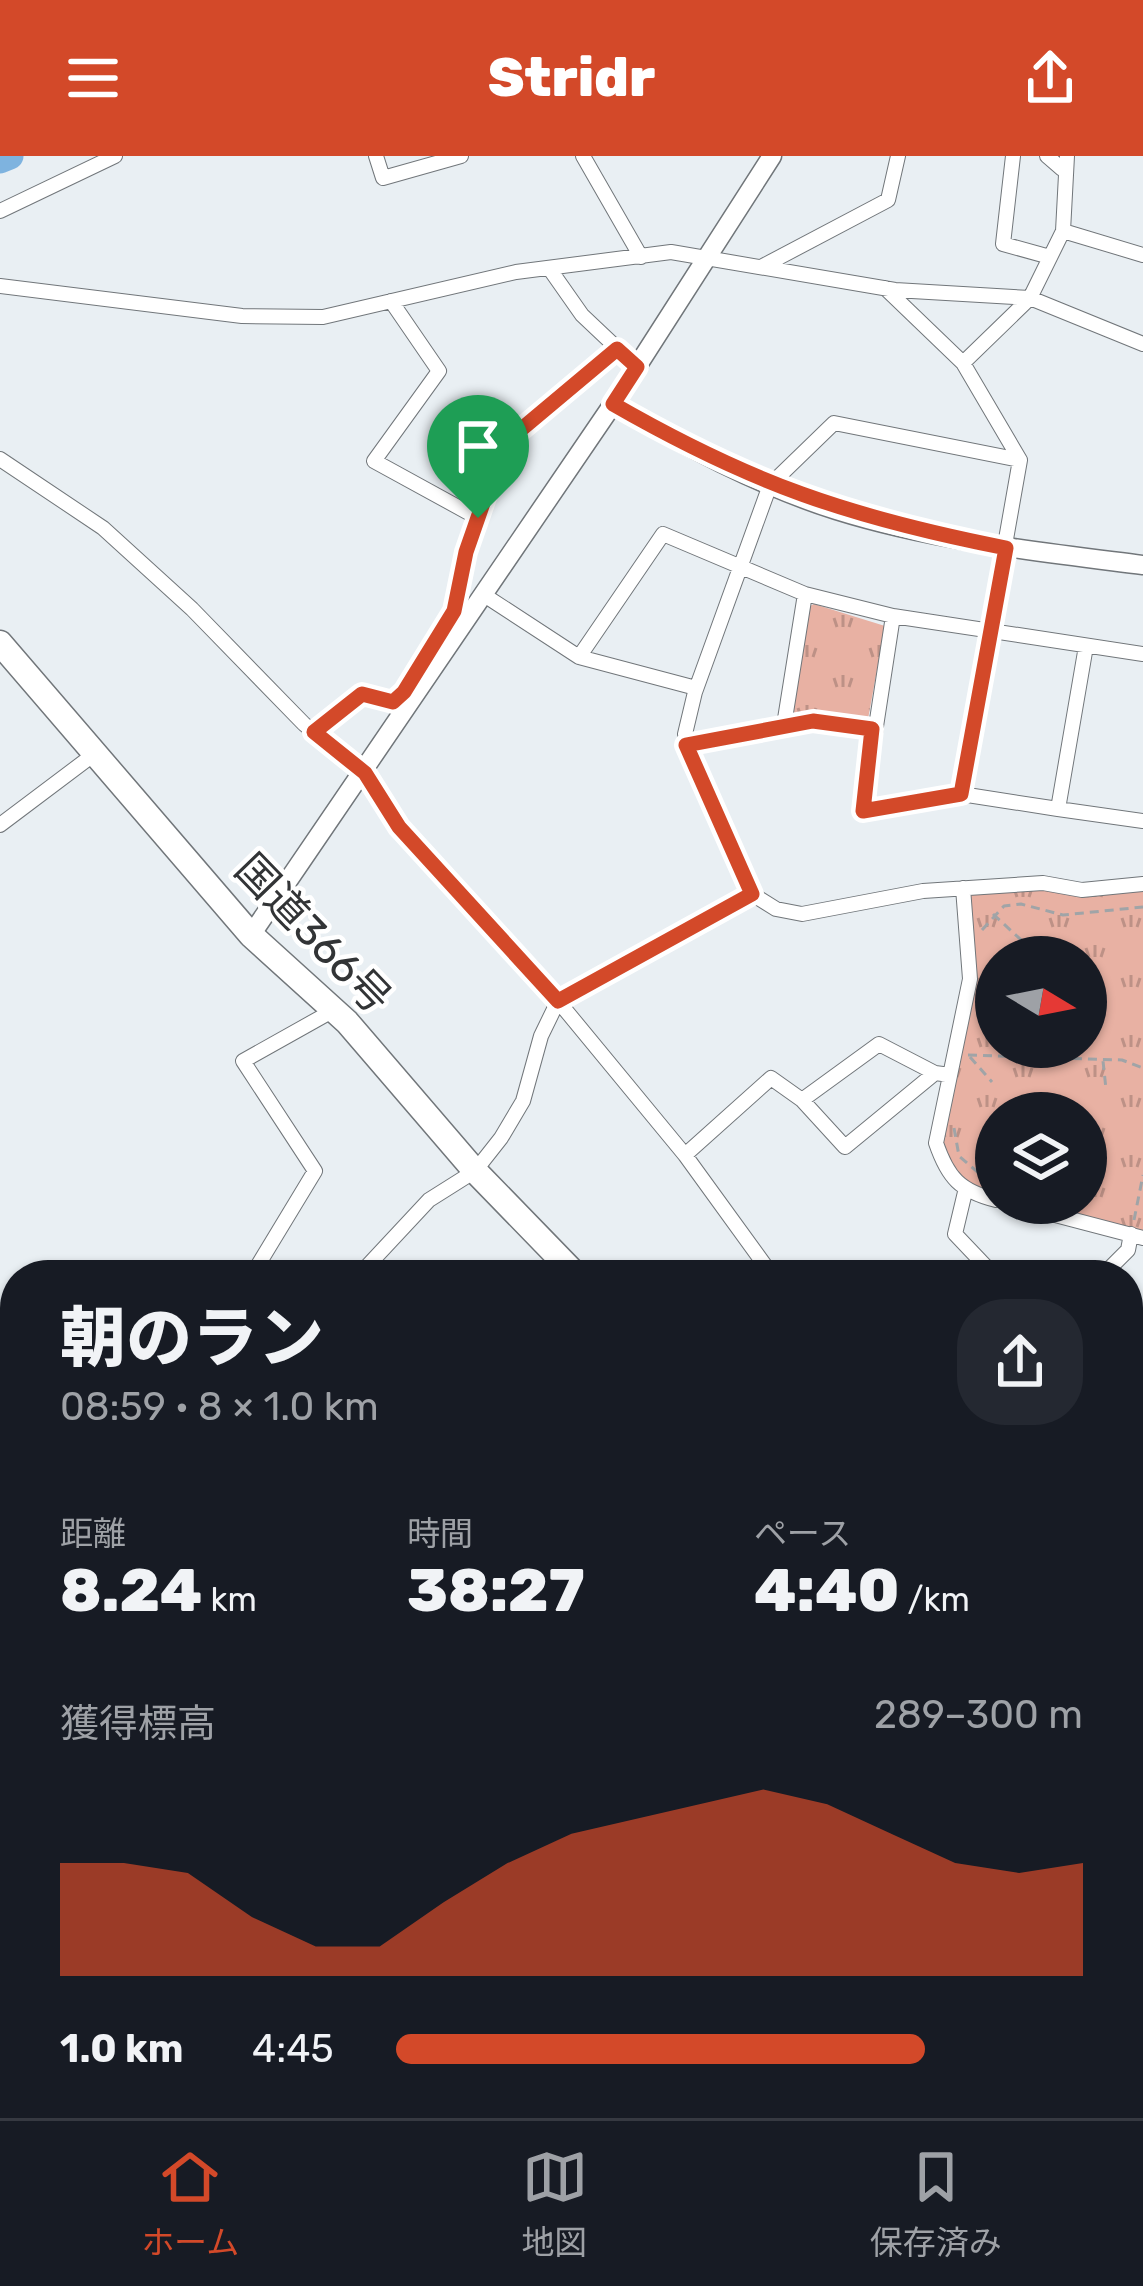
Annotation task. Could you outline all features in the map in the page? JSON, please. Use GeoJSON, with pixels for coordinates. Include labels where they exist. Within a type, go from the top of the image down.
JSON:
{"type":"FeatureCollection","features":[{"type":"Feature","properties":{"kind":"highway","name":"国道366号"},"geometry":{"type":"LineString","coordinates":[[0,643],[251,935],[334,1010],[475,1172],[561,1260]]}},
{"type":"Feature","properties":{"kind":"street"},"geometry":{"type":"LineString","coordinates":[[0,212],[116,156]]}},
{"type":"Feature","properties":{"kind":"street"},"geometry":{"type":"LineString","coordinates":[[376,156],[383,178],[461,156]]}},
{"type":"Feature","properties":{"kind":"street"},"geometry":{"type":"LineString","coordinates":[[583,156],[641,257]]}},
{"type":"Feature","properties":{"kind":"street"},"geometry":{"type":"LineString","coordinates":[[251,935],[613,404],[772,156]]}},
{"type":"Feature","properties":{"kind":"street"},"geometry":{"type":"LineString","coordinates":[[761,267],[888,200],[898,156]]}},
{"type":"Feature","properties":{"kind":"street"},"geometry":{"type":"LineString","coordinates":[[1013,156],[1003,244],[1050,257]]}},
{"type":"Feature","properties":{"kind":"street"},"geometry":{"type":"LineString","coordinates":[[963,363],[1030,298],[1063,231],[1065,163],[1047,156]]}},
{"type":"Feature","properties":{"kind":"street"},"geometry":{"type":"LineString","coordinates":[[1063,231],[1143,255]]}},
{"type":"Feature","properties":{"kind":"street"},"geometry":{"type":"LineString","coordinates":[[0,286],[242,316],[323,317],[549,268],[671,252],[885,288],[1030,298],[1143,344]]}},
{"type":"Feature","properties":{"kind":"street"},"geometry":{"type":"LineString","coordinates":[[549,268],[582,315],[637,367]]}},
{"type":"Feature","properties":{"kind":"street"},"geometry":{"type":"LineString","coordinates":[[885,288],[963,363],[1020,460],[961,794]]}},
{"type":"Feature","properties":{"kind":"street"},"geometry":{"type":"LineString","coordinates":[[391,301],[439,370],[374,461],[478,518]]}},
{"type":"Feature","properties":{"kind":"street"},"geometry":{"type":"LineString","coordinates":[[314,732],[362,694],[393,702],[404,692],[454,611],[478,518],[518,432],[617,349]]}},
{"type":"Feature","properties":{"kind":"street"},"geometry":{"type":"LineString","coordinates":[[613,404],[694,451],[770,485],[884,524],[1006,548],[1143,565]]}},
{"type":"Feature","properties":{"kind":"street"},"geometry":{"type":"LineString","coordinates":[[1020,460],[834,423],[770,485],[696,688],[686,745],[752,894],[776,909],[802,914],[963,888],[1043,883],[1097,890],[1143,884]]}},
{"type":"Feature","properties":{"kind":"street"},"geometry":{"type":"LineString","coordinates":[[0,480],[6,463],[121,544],[314,732],[365,773],[399,827],[558,1001],[685,1155],[761,1260]]}},
{"type":"Feature","properties":{"kind":"street"},"geometry":{"type":"LineString","coordinates":[[579,657],[663,534],[805,594],[893,616],[1143,654]]}},
{"type":"Feature","properties":{"kind":"street"},"geometry":{"type":"LineString","coordinates":[[784,724],[805,594]]}},
{"type":"Feature","properties":{"kind":"street"},"geometry":{"type":"LineString","coordinates":[[484,595],[579,657],[696,688]]}},
{"type":"Feature","properties":{"kind":"street"},"geometry":{"type":"LineString","coordinates":[[893,616],[863,811],[961,794],[1143,821]]}},
{"type":"Feature","properties":{"kind":"street"},"geometry":{"type":"LineString","coordinates":[[1058,809],[1086,646]]}},
{"type":"Feature","properties":{"kind":"street"},"geometry":{"type":"LineString","coordinates":[[686,745],[813,721],[872,729]]}},
{"type":"Feature","properties":{"kind":"street"},"geometry":{"type":"LineString","coordinates":[[0,825],[97,752]]}},
{"type":"Feature","properties":{"kind":"street"},"geometry":{"type":"LineString","coordinates":[[963,888],[970,979],[962,1054],[950,1076],[936,1143],[945,1169],[964,1192],[975,1195]]}},
{"type":"Feature","properties":{"kind":"street"},"geometry":{"type":"LineString","coordinates":[[373,1260],[429,1200],[475,1172],[519,1109],[541,1036],[558,1001],[752,894]]}},
{"type":"Feature","properties":{"kind":"street"},"geometry":{"type":"LineString","coordinates":[[260,1260],[315,1171],[243,1061],[334,1010]]}},
{"type":"Feature","properties":{"kind":"street"},"geometry":{"type":"LineString","coordinates":[[802,1100],[879,1044],[950,1076]]}},
{"type":"Feature","properties":{"kind":"street"},"geometry":{"type":"LineString","coordinates":[[685,1155],[771,1078],[802,1100],[845,1147],[950,1076]]}},
{"type":"Feature","properties":{"kind":"street"},"geometry":{"type":"LineString","coordinates":[[964,1192],[955,1234],[980,1260]]}},
{"type":"Feature","properties":{"kind":"street"},"geometry":{"type":"LineString","coordinates":[[1090,1224],[1137,1236],[1118,1260]]}},
{"type":"Feature","properties":{"kind":"path"},"geometry":{"type":"LineString","coordinates":[[982,936],[992,913],[1021,904],[1063,915],[1143,907]]}},
{"type":"Feature","properties":{"kind":"path"},"geometry":{"type":"LineString","coordinates":[[992,913],[1017,936]]}},
{"type":"Feature","properties":{"kind":"path"},"geometry":{"type":"LineString","coordinates":[[950,1076],[972,1037]]}},
{"type":"Feature","properties":{"kind":"path"},"geometry":{"type":"LineString","coordinates":[[962,1054],[975,1054]]}},
{"type":"Feature","properties":{"kind":"path"},"geometry":{"type":"LineString","coordinates":[[962,1054],[992,1082]]}},
{"type":"Feature","properties":{"kind":"path"},"geometry":{"type":"LineString","coordinates":[[1107,1060],[1143,1068]]}},
{"type":"Feature","properties":{"kind":"path"},"geometry":{"type":"LineString","coordinates":[[1103,1068],[1106,1089]]}},
{"type":"Feature","properties":{"kind":"path"},"geometry":{"type":"LineString","coordinates":[[953,1125],[959,1156],[975,1169]]}},
{"type":"Feature","properties":{"kind":"path"},"geometry":{"type":"LineString","coordinates":[[1137,1236],[1143,1175]]}},
{"type":"Feature","properties":{"kind":"green space"},"geometry":{"type":"Polygon","coordinates":[[[814,604],[885,626],[868,719],[861,723],[816,713],[794,718],[808,607],[814,604]]]}},
{"type":"Feature","properties":{"kind":"green space"},"geometry":{"type":"Polygon","coordinates":[[[1143,884],[1143,1238],[1089,1224],[1107,1224],[1107,1092],[975,1092],[975,1195],[965,1192],[936,1143],[970,979],[963,888],[1143,884]]]}},
{"type":"Feature","properties":{"kind":"waterway"},"geometry":{"type":"LineString","coordinates":[[0,160],[10,156]]}},
{"type":"Feature","properties":{"kind":"route"},"geometry":{"type":"LineString","coordinates":[[617,349],[637,367],[613,404],[694,451],[833,509],[1006,548],[986,632],[961,794],[863,811],[872,729],[813,721],[686,745],[752,894],[558,1001],[480,921],[399,827],[365,773],[314,732],[362,694],[393,702],[404,692],[454,611],[478,518],[518,432],[617,349]]}}]}
